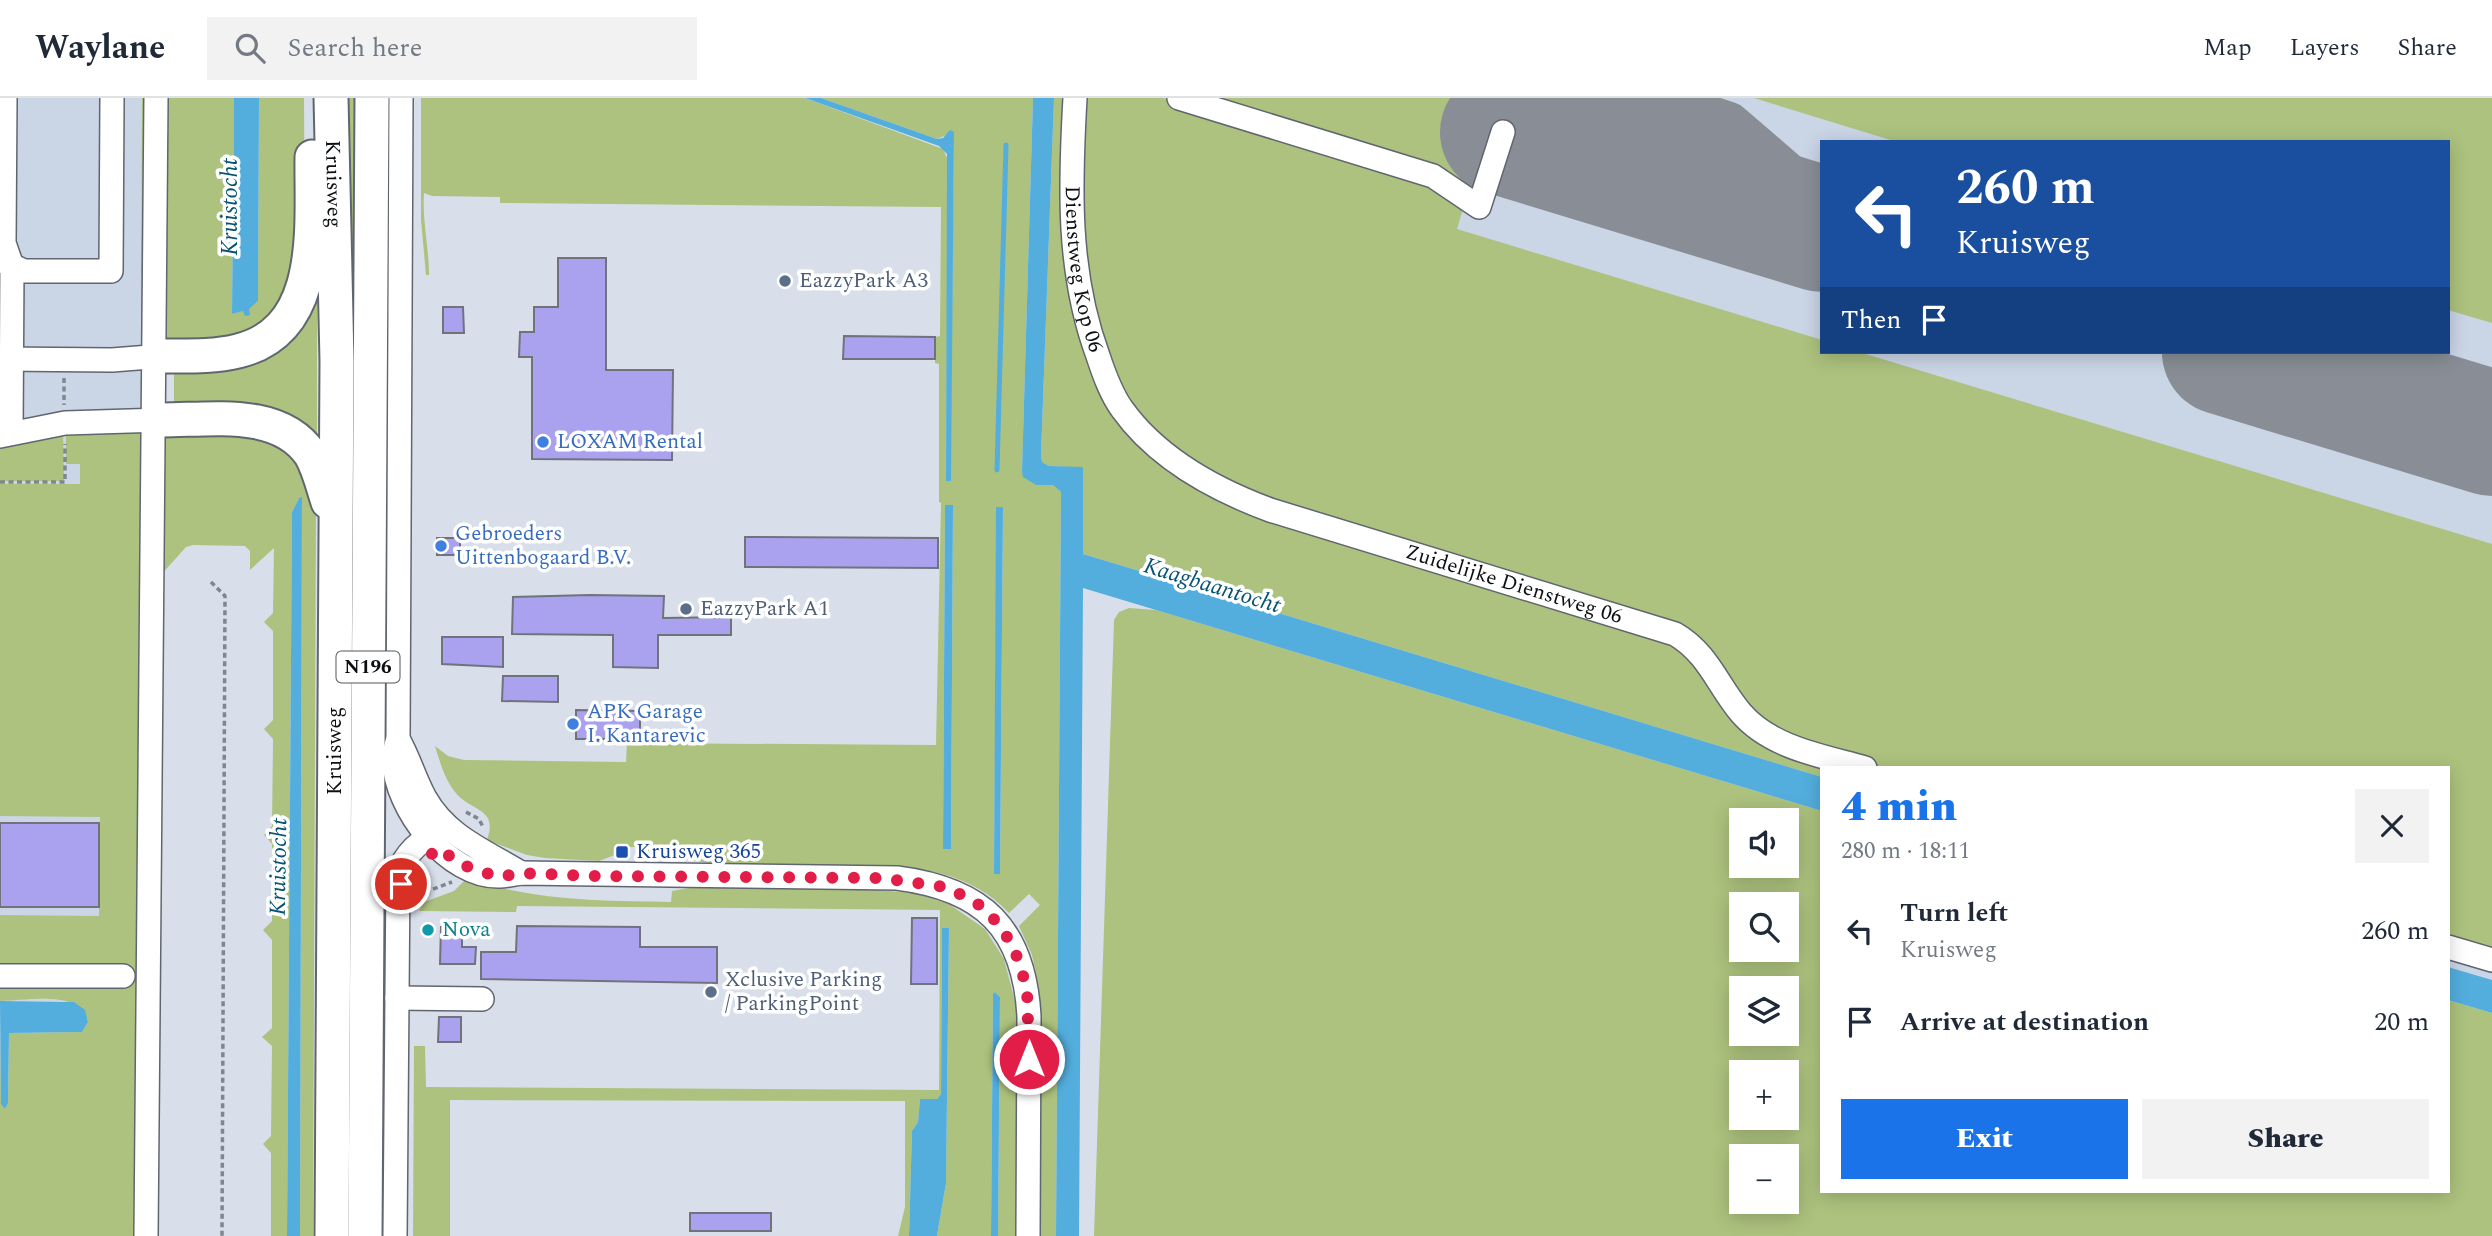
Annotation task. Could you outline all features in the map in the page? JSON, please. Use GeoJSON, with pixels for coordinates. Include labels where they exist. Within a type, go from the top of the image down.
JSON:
{"type":"FeatureCollection","features":[{"type":"Feature","properties":{"kind":"highway"},"geometry":{"type":"LineString","coordinates":[[158,356],[217,355],[240,351],[265,340],[292,314],[305,283],[310,259],[313,98]]}},
{"type":"Feature","properties":{"kind":"highway","name":"Kruisweg"},"geometry":{"type":"LineString","coordinates":[[331,98],[337,261],[332,1236]]}},
{"type":"Feature","properties":{"kind":"highway","name":"Kruisweg"},"geometry":{"type":"LineString","coordinates":[[365,1236],[372,98]]}},
{"type":"Feature","properties":{"kind":"highway"},"geometry":{"type":"LineString","coordinates":[[158,420],[247,421],[283,430],[300,443],[313,459],[336,528]]}},
{"type":"Feature","properties":{"kind":"street"},"geometry":{"type":"LineString","coordinates":[[5,98],[6,435],[65,423],[158,420]]}},
{"type":"Feature","properties":{"kind":"street"},"geometry":{"type":"LineString","coordinates":[[6,263],[20,253],[21,98]]}},
{"type":"Feature","properties":{"kind":"street"},"geometry":{"type":"LineString","coordinates":[[6,263],[24,271],[111,271],[112,98]]}},
{"type":"Feature","properties":{"kind":"street"},"geometry":{"type":"LineString","coordinates":[[146,1236],[158,420],[156,98]]}},
{"type":"Feature","properties":{"kind":"street"},"geometry":{"type":"LineString","coordinates":[[401,98],[398,739],[393,758],[408,807],[443,830],[468,857],[498,877],[521,873],[897,878],[945,887],[974,901],[990,914],[1008,935],[1021,963],[1027,988],[1030,1016],[1028,1236]]}},
{"type":"Feature","properties":{"kind":"street","name":"Dienstweg Kop 06"},"geometry":{"type":"LineString","coordinates":[[1075,98],[1072,234],[1077,284],[1088,328],[1108,383],[1122,410],[1138,428]]}},
{"type":"Feature","properties":{"kind":"street"},"geometry":{"type":"LineString","coordinates":[[1179,98],[1433,176],[1479,207],[1503,132]]}},
{"type":"Feature","properties":{"kind":"street"},"geometry":{"type":"LineString","coordinates":[[6,359],[115,360],[158,356]]}},
{"type":"Feature","properties":{"kind":"street","name":"Zuidelijke Dienstweg 06"},"geometry":{"type":"LineString","coordinates":[[1138,428],[1181,464],[1254,504],[1675,634],[1702,655],[1737,708],[1758,729],[1786,744],[1858,766]]}},
{"type":"Feature","properties":{"kind":"street"},"geometry":{"type":"LineString","coordinates":[[395,1236],[397,998],[405,895],[402,865],[443,830]]}},
{"type":"Feature","properties":{"kind":"street"},"geometry":{"type":"LineString","coordinates":[[2450,948],[2492,960]]}},
{"type":"Feature","properties":{"kind":"street"},"geometry":{"type":"LineString","coordinates":[[0,976],[123,976]]}},
{"type":"Feature","properties":{"kind":"street"},"geometry":{"type":"LineString","coordinates":[[397,998],[482,999]]}},
{"type":"Feature","properties":{"kind":"path"},"geometry":{"type":"LineString","coordinates":[[211,582],[225,596],[222,1236]]}},
{"type":"Feature","properties":{"kind":"path"},"geometry":{"type":"LineString","coordinates":[[405,895],[418,894],[452,882],[483,830],[482,822],[443,830]]}},
{"type":"Feature","properties":{"kind":"shaded area"},"geometry":{"type":"Polygon","coordinates":[[[0,98],[144,98],[138,1236],[0,1236],[0,1031],[1,1103],[82,1032],[69,1001],[0,1001],[0,98]]]}},
{"type":"Feature","properties":{"kind":"shaded area"},"geometry":{"type":"Polygon","coordinates":[[[1040,98],[2492,98],[2492,980],[2450,968],[2450,766],[1820,766],[1820,775],[1040,98]]]}},
{"type":"Feature","properties":{"kind":"green space"},"geometry":{"type":"Polygon","coordinates":[[[142,98],[150,98],[141,335],[142,98]]]}},
{"type":"Feature","properties":{"kind":"green space"},"geometry":{"type":"Polygon","coordinates":[[[161,98],[234,98],[232,314],[248,309],[258,301],[259,98],[304,98],[305,252],[264,331],[159,350],[161,98]]]}},
{"type":"Feature","properties":{"kind":"green space"},"geometry":{"type":"Polygon","coordinates":[[[342,98],[358,98],[357,264],[347,264],[342,98]]]}},
{"type":"Feature","properties":{"kind":"green space"},"geometry":{"type":"Polygon","coordinates":[[[421,98],[805,98],[943,149],[948,160],[946,481],[950,481],[954,132],[937,139],[821,98],[1033,98],[1022,472],[1053,485],[1061,492],[1056,1236],[1039,1236],[1039,988],[1032,955],[1019,926],[1040,905],[1029,894],[1009,913],[982,891],[951,877],[918,869],[848,865],[777,868],[736,866],[685,859],[685,853],[643,853],[643,847],[620,847],[620,853],[599,861],[527,855],[487,840],[489,821],[481,811],[461,798],[451,787],[435,746],[448,756],[464,760],[626,762],[627,743],[936,745],[941,503],[939,364],[935,363],[935,337],[940,336],[941,207],[500,203],[500,197],[432,196],[424,193],[429,275],[426,275],[421,220],[421,98]],[[953,505],[945,506],[943,849],[951,849],[953,505]],[[997,507],[994,874],[1000,873],[1003,507],[997,507]]]}},
{"type":"Feature","properties":{"kind":"green space"},"geometry":{"type":"Polygon","coordinates":[[[1054,98],[1068,98],[1093,363],[1183,474],[1668,640],[1691,658],[1726,709],[1832,766],[1820,766],[1820,776],[1083,554],[1083,468],[1049,466],[1042,462],[1054,98]]]}},
{"type":"Feature","properties":{"kind":"green space"},"geometry":{"type":"Polygon","coordinates":[[[1082,98],[1163,98],[1422,177],[1464,205],[1457,229],[1820,339],[1820,354],[1866,354],[2492,544],[2492,953],[2450,940],[2450,766],[1879,766],[1807,744],[1788,736],[1754,713],[1740,698],[1713,657],[1255,498],[1175,452],[1124,397],[1084,287],[1082,98]]]}},
{"type":"Feature","properties":{"kind":"green space"},"geometry":{"type":"Polygon","coordinates":[[[1193,98],[1497,98],[1468,191],[1193,98]]]}},
{"type":"Feature","properties":{"kind":"green space"},"geometry":{"type":"Polygon","coordinates":[[[1754,98],[2492,98],[2492,323],[2450,311],[2450,140],[1890,140],[1754,98]]]}},
{"type":"Feature","properties":{"kind":"green space"},"geometry":{"type":"Polygon","coordinates":[[[317,252],[317,453],[174,404],[174,373],[236,359],[317,252]]]}},
{"type":"Feature","properties":{"kind":"green space"},"geometry":{"type":"Polygon","coordinates":[[[232,426],[287,440],[316,505],[313,1236],[300,1236],[302,498],[299,498],[292,512],[287,1236],[271,1236],[271,1153],[263,1144],[271,1136],[272,1046],[262,1037],[272,1028],[272,940],[263,930],[272,921],[272,844],[264,835],[272,826],[273,739],[264,729],[273,720],[273,631],[264,622],[273,613],[274,548],[250,570],[250,551],[245,546],[193,545],[186,547],[160,576],[157,1236],[0,1236],[0,1031],[1,1103],[5,1109],[8,1103],[9,1033],[82,1032],[88,1022],[84,1012],[64,1001],[0,1001],[0,915],[99,916],[100,817],[0,816],[0,484],[80,484],[80,464],[66,464],[66,429],[232,426]]]}},
{"type":"Feature","properties":{"kind":"green space"},"geometry":{"type":"Polygon","coordinates":[[[63,430],[64,481],[0,481],[0,446],[63,430]]]}},
{"type":"Feature","properties":{"kind":"green space"},"geometry":{"type":"Polygon","coordinates":[[[1129,608],[1156,610],[1820,810],[1820,1193],[2450,1193],[2450,1001],[2492,1013],[2492,1236],[1094,1236],[1114,620],[1119,612],[1129,608]]]}},
{"type":"Feature","properties":{"kind":"green space"},"geometry":{"type":"Polygon","coordinates":[[[467,878],[516,891],[594,900],[671,902],[672,891],[694,887],[852,888],[914,893],[949,904],[985,929],[1004,959],[1017,1009],[1018,1236],[998,1236],[1000,997],[995,992],[991,1236],[937,1236],[946,1183],[949,928],[942,929],[941,1094],[937,1099],[920,1099],[918,1122],[912,1131],[909,1236],[898,1236],[905,1207],[905,1101],[450,1100],[450,1236],[413,1236],[414,1046],[425,1046],[426,1087],[939,1090],[940,910],[517,906],[516,912],[419,911],[424,902],[454,891],[467,878]]]}},
{"type":"Feature","properties":{"kind":"water"},"geometry":{"type":"Polygon","coordinates":[[[234,98],[259,98],[258,301],[249,309],[250,315],[245,316],[243,311],[232,314],[234,98]]]}},
{"type":"Feature","properties":{"kind":"water"},"geometry":{"type":"Polygon","coordinates":[[[805,98],[821,98],[937,139],[943,138],[950,130],[954,132],[951,481],[946,481],[947,154],[939,146],[805,98]]]}},
{"type":"Feature","properties":{"kind":"water"},"geometry":{"type":"Polygon","coordinates":[[[1033,98],[1054,98],[1041,456],[1042,462],[1049,466],[1083,467],[1083,554],[1820,776],[1820,810],[1083,588],[1079,1236],[1056,1236],[1061,492],[1053,485],[1036,485],[1023,477],[1033,98]]]}},
{"type":"Feature","properties":{"kind":"water"},"geometry":{"type":"Polygon","coordinates":[[[302,497],[300,1236],[287,1236],[292,512],[302,497]]]}},
{"type":"Feature","properties":{"kind":"water"},"geometry":{"type":"Polygon","coordinates":[[[945,505],[953,505],[951,849],[943,849],[945,505]]]}},
{"type":"Feature","properties":{"kind":"water"},"geometry":{"type":"Polygon","coordinates":[[[996,507],[1003,507],[1000,874],[994,874],[996,507]]]}},
{"type":"Feature","properties":{"kind":"water"},"geometry":{"type":"Polygon","coordinates":[[[942,928],[949,928],[946,1183],[937,1236],[909,1236],[912,1131],[918,1122],[920,1099],[937,1099],[941,1094],[942,928]]]}},
{"type":"Feature","properties":{"kind":"water"},"geometry":{"type":"Polygon","coordinates":[[[2450,968],[2492,980],[2492,1013],[2450,1001],[2450,968]]]}},
{"type":"Feature","properties":{"kind":"water"},"geometry":{"type":"Polygon","coordinates":[[[995,992],[1000,997],[998,1236],[991,1236],[993,994],[995,992]]]}},
{"type":"Feature","properties":{"kind":"water"},"geometry":{"type":"Polygon","coordinates":[[[0,1001],[74,1002],[85,1010],[88,1022],[82,1032],[9,1033],[8,1103],[5,1109],[1,1104],[0,1001]]]}},
{"type":"Feature","properties":{"kind":"building"},"geometry":{"type":"Polygon","coordinates":[[[558,258],[606,258],[606,370],[673,370],[672,460],[532,459],[532,357],[519,357],[520,332],[534,332],[534,307],[558,307],[558,258]]]}},
{"type":"Feature","properties":{"kind":"building"},"geometry":{"type":"Polygon","coordinates":[[[443,307],[463,307],[464,333],[443,333],[443,307]]]}},
{"type":"Feature","properties":{"kind":"building"},"geometry":{"type":"Polygon","coordinates":[[[844,336],[935,337],[935,359],[843,359],[844,336]]]}},
{"type":"Feature","properties":{"kind":"building"},"geometry":{"type":"Polygon","coordinates":[[[745,537],[938,538],[938,568],[745,567],[745,537]]]}},
{"type":"Feature","properties":{"kind":"building"},"geometry":{"type":"Polygon","coordinates":[[[437,538],[460,538],[460,555],[437,555],[437,538]]]}},
{"type":"Feature","properties":{"kind":"building"},"geometry":{"type":"Polygon","coordinates":[[[664,596],[663,618],[731,617],[731,635],[658,635],[658,668],[613,667],[613,635],[512,634],[513,597],[664,596]]]}},
{"type":"Feature","properties":{"kind":"building"},"geometry":{"type":"Polygon","coordinates":[[[442,637],[503,637],[503,667],[442,664],[442,637]]]}},
{"type":"Feature","properties":{"kind":"building"},"geometry":{"type":"Polygon","coordinates":[[[503,676],[558,676],[558,702],[502,701],[503,676]]]}},
{"type":"Feature","properties":{"kind":"building"},"geometry":{"type":"Polygon","coordinates":[[[576,710],[640,711],[640,739],[576,739],[576,710]]]}},
{"type":"Feature","properties":{"kind":"building"},"geometry":{"type":"Polygon","coordinates":[[[0,823],[99,823],[99,907],[0,907],[0,823]]]}},
{"type":"Feature","properties":{"kind":"building"},"geometry":{"type":"Polygon","coordinates":[[[912,918],[937,918],[937,984],[911,984],[912,918]]]}},
{"type":"Feature","properties":{"kind":"building"},"geometry":{"type":"Polygon","coordinates":[[[517,926],[640,927],[640,947],[717,947],[717,983],[481,979],[481,952],[516,952],[517,926]]]}},
{"type":"Feature","properties":{"kind":"building"},"geometry":{"type":"Polygon","coordinates":[[[441,927],[462,927],[462,947],[476,947],[475,964],[440,964],[441,927]]]}},
{"type":"Feature","properties":{"kind":"building"},"geometry":{"type":"Polygon","coordinates":[[[439,1017],[461,1017],[461,1042],[438,1042],[439,1017]]]}},
{"type":"Feature","properties":{"kind":"building"},"geometry":{"type":"Polygon","coordinates":[[[690,1213],[771,1213],[771,1231],[690,1231],[690,1213]]]}},
{"type":"Feature","properties":{"kind":"waterway"},"geometry":{"type":"LineString","coordinates":[[997,470],[1006,145]]}},
{"type":"Feature","properties":{"kind":"taxiway"},"geometry":{"type":"LineString","coordinates":[[1593,160],[1611,98]]}},
{"type":"Feature","properties":{"kind":"taxiway"},"geometry":{"type":"LineString","coordinates":[[1639,98],[1727,127],[1820,207]]}},
{"type":"Feature","properties":{"kind":"runway"},"geometry":{"type":"LineString","coordinates":[[1503,132],[1820,228]]}},
{"type":"Feature","properties":{"kind":"runway"},"geometry":{"type":"LineString","coordinates":[[2232,354],[2492,433]]}},
{"type":"Feature","properties":{"kind":"place","name":"EazzyPark A3"},"geometry":{"type":"Point","coordinates":[785,281]}},
{"type":"Feature","properties":{"kind":"place","name":"LOXAM Rental"},"geometry":{"type":"Point","coordinates":[543,442]}},
{"type":"Feature","properties":{"kind":"place","name":"Gebroeders Uittenbogaard B.V."},"geometry":{"type":"Point","coordinates":[441,546]}},
{"type":"Feature","properties":{"kind":"place","name":"EazzyPark A1"},"geometry":{"type":"Point","coordinates":[686,609]}},
{"type":"Feature","properties":{"kind":"place","name":"APK Garage I. Kantarevic"},"geometry":{"type":"Point","coordinates":[573,724]}},
{"type":"Feature","properties":{"kind":"place","name":"Kruisweg 365"},"geometry":{"type":"Point","coordinates":[622,852]}},
{"type":"Feature","properties":{"kind":"place","name":"Nova"},"geometry":{"type":"Point","coordinates":[428,930]}},
{"type":"Feature","properties":{"kind":"place","name":"Xclusive Parking / ParkingPoint"},"geometry":{"type":"Point","coordinates":[711,992]}},
{"type":"Feature","properties":{"kind":"route"},"geometry":{"type":"LineString","coordinates":[[401,884],[438,848],[463,865],[498,877],[521,873],[550,876],[897,878],[945,887],[974,901],[990,914],[1013,945],[1027,988],[1030,1016],[1029,1059]]}},
{"type":"Feature","properties":{"kind":"water label","name":"Kruistocht"},"geometry":{"type":"Point","coordinates":[230,207]}},
{"type":"Feature","properties":{"kind":"water label","name":"Kaagbaantocht"},"geometry":{"type":"Point","coordinates":[1212,586]}},
{"type":"Feature","properties":{"kind":"water label","name":"Kruistocht"},"geometry":{"type":"Point","coordinates":[279,867]}}]}
